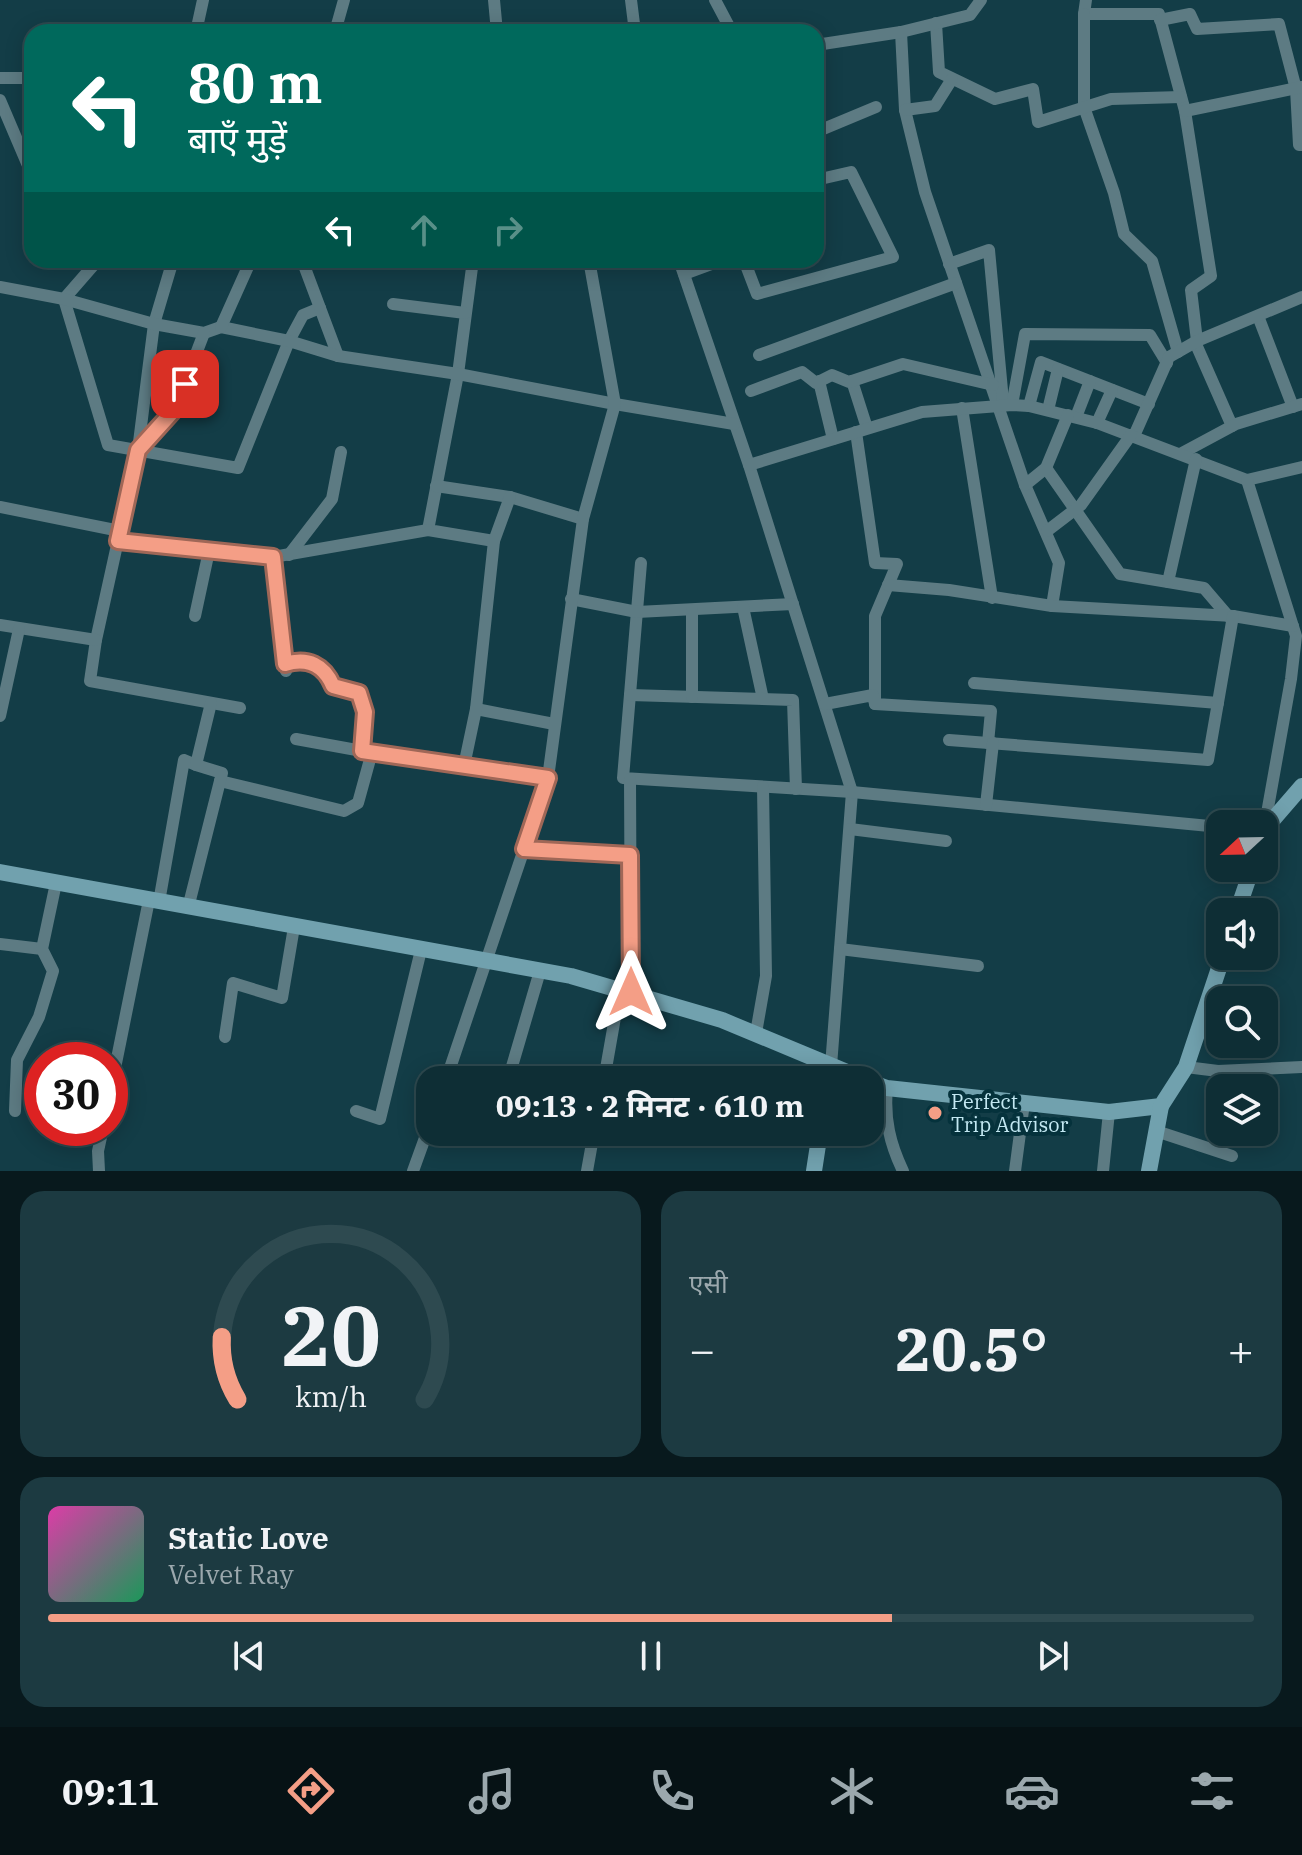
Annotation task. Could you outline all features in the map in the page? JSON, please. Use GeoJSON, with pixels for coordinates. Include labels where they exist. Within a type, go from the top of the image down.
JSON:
{"type":"FeatureCollection","features":[{"type":"Feature","properties":{"kind":"main road"},"geometry":{"type":"LineString","coordinates":[[1278,814],[1302,786]]}},
{"type":"Feature","properties":{"kind":"main road"},"geometry":{"type":"LineString","coordinates":[[0,872],[540,971],[626,990],[756,1033],[817,1066]]}},
{"type":"Feature","properties":{"kind":"main road"},"geometry":{"type":"LineString","coordinates":[[1149,1171],[1161,1106],[1186,1067],[1218,970]]}},
{"type":"Feature","properties":{"kind":"main road"},"geometry":{"type":"LineString","coordinates":[[884,1087],[1109,1112],[1161,1106]]}},
{"type":"Feature","properties":{"kind":"main road"},"geometry":{"type":"LineString","coordinates":[[814,1171],[818,1146]]}},
{"type":"Feature","properties":{"kind":"street"},"geometry":{"type":"LineString","coordinates":[[198,24],[203,0]]}},
{"type":"Feature","properties":{"kind":"street"},"geometry":{"type":"LineString","coordinates":[[337,24],[344,0]]}},
{"type":"Feature","properties":{"kind":"street"},"geometry":{"type":"LineString","coordinates":[[494,0],[496,24]]}},
{"type":"Feature","properties":{"kind":"street"},"geometry":{"type":"LineString","coordinates":[[631,0],[634,24]]}},
{"type":"Feature","properties":{"kind":"street"},"geometry":{"type":"LineString","coordinates":[[715,0],[728,24]]}},
{"type":"Feature","properties":{"kind":"street"},"geometry":{"type":"LineString","coordinates":[[824,44],[901,32],[970,15],[981,0]]}},
{"type":"Feature","properties":{"kind":"street"},"geometry":{"type":"LineString","coordinates":[[1188,0],[1197,29],[1279,24],[1299,88],[1299,145],[1302,145]]}},
{"type":"Feature","properties":{"kind":"street"},"geometry":{"type":"LineString","coordinates":[[1178,352],[1152,261],[1124,234],[1114,193],[1084,107],[1085,7],[1159,14],[1185,111],[1211,276],[1191,290],[1196,341],[1232,426]]}},
{"type":"Feature","properties":{"kind":"street"},"geometry":{"type":"LineString","coordinates":[[1160,20],[1190,14]]}},
{"type":"Feature","properties":{"kind":"street"},"geometry":{"type":"LineString","coordinates":[[936,23],[939,72],[995,99],[1033,89],[1038,122],[1111,99],[1181,97]]}},
{"type":"Feature","properties":{"kind":"street"},"geometry":{"type":"LineString","coordinates":[[901,32],[905,110],[925,192],[993,385],[1005,405]]}},
{"type":"Feature","properties":{"kind":"street"},"geometry":{"type":"LineString","coordinates":[[0,78],[24,78]]}},
{"type":"Feature","properties":{"kind":"street"},"geometry":{"type":"LineString","coordinates":[[905,110],[935,106],[952,79]]}},
{"type":"Feature","properties":{"kind":"street"},"geometry":{"type":"LineString","coordinates":[[1185,111],[1299,88]]}},
{"type":"Feature","properties":{"kind":"street"},"geometry":{"type":"LineString","coordinates":[[0,100],[24,156]]}},
{"type":"Feature","properties":{"kind":"street"},"geometry":{"type":"LineString","coordinates":[[824,129],[876,107]]}},
{"type":"Feature","properties":{"kind":"street"},"geometry":{"type":"LineString","coordinates":[[747,268],[757,294],[893,257],[851,172],[824,178]]}},
{"type":"Feature","properties":{"kind":"street"},"geometry":{"type":"LineString","coordinates":[[949,264],[989,250],[1005,405],[1025,485],[1059,563],[1052,606]]}},
{"type":"Feature","properties":{"kind":"street"},"geometry":{"type":"LineString","coordinates":[[64,299],[91,268]]}},
{"type":"Feature","properties":{"kind":"street"},"geometry":{"type":"LineString","coordinates":[[171,268],[154,324],[138,450],[96,640],[90,681],[240,708]]}},
{"type":"Feature","properties":{"kind":"street"},"geometry":{"type":"LineString","coordinates":[[221,327],[247,268]]}},
{"type":"Feature","properties":{"kind":"street"},"geometry":{"type":"LineString","coordinates":[[305,268],[338,356]]}},
{"type":"Feature","properties":{"kind":"street"},"geometry":{"type":"LineString","coordinates":[[428,530],[458,374],[472,268]]}},
{"type":"Feature","properties":{"kind":"street"},"geometry":{"type":"LineString","coordinates":[[451,1066],[548,778],[583,519],[615,404],[590,268]]}},
{"type":"Feature","properties":{"kind":"street"},"geometry":{"type":"LineString","coordinates":[[682,268],[749,465],[852,792],[831,1066]]}},
{"type":"Feature","properties":{"kind":"street"},"geometry":{"type":"LineString","coordinates":[[684,274],[700,268]]}},
{"type":"Feature","properties":{"kind":"street"},"geometry":{"type":"LineString","coordinates":[[759,355],[956,283]]}},
{"type":"Feature","properties":{"kind":"street"},"geometry":{"type":"LineString","coordinates":[[0,287],[64,299],[154,324],[204,333],[221,327],[289,341],[338,356],[458,374],[734,424]]}},
{"type":"Feature","properties":{"kind":"street"},"geometry":{"type":"LineString","coordinates":[[1047,531],[1081,505],[1133,435],[1169,357],[1196,341],[1302,297]]}},
{"type":"Feature","properties":{"kind":"street"},"geometry":{"type":"LineString","coordinates":[[64,299],[108,445],[238,468],[289,341],[303,315],[320,308]]}},
{"type":"Feature","properties":{"kind":"street"},"geometry":{"type":"LineString","coordinates":[[393,304],[465,313]]}},
{"type":"Feature","properties":{"kind":"street"},"geometry":{"type":"LineString","coordinates":[[1182,453],[1232,426],[1298,406],[1258,316]]}},
{"type":"Feature","properties":{"kind":"street"},"geometry":{"type":"LineString","coordinates":[[138,450],[175,409],[204,333]]}},
{"type":"Feature","properties":{"kind":"street"},"geometry":{"type":"LineString","coordinates":[[1005,405],[1025,334],[1150,335],[1167,363]]}},
{"type":"Feature","properties":{"kind":"street"},"geometry":{"type":"LineString","coordinates":[[1029,406],[1041,362],[1149,404]]}},
{"type":"Feature","properties":{"kind":"street"},"geometry":{"type":"LineString","coordinates":[[751,391],[802,372],[816,383],[832,375],[849,382],[903,364],[993,385]]}},
{"type":"Feature","properties":{"kind":"street"},"geometry":{"type":"LineString","coordinates":[[1048,410],[1058,369]]}},
{"type":"Feature","properties":{"kind":"street"},"geometry":{"type":"LineString","coordinates":[[819,381],[833,439]]}},
{"type":"Feature","properties":{"kind":"street"},"geometry":{"type":"LineString","coordinates":[[852,381],[862,430],[875,563],[897,564],[875,616],[875,704]]}},
{"type":"Feature","properties":{"kind":"street"},"geometry":{"type":"LineString","coordinates":[[1025,485],[1046,468],[1090,381]]}},
{"type":"Feature","properties":{"kind":"street"},"geometry":{"type":"LineString","coordinates":[[1097,423],[1112,390]]}},
{"type":"Feature","properties":{"kind":"street"},"geometry":{"type":"LineString","coordinates":[[749,465],[922,412],[1005,405],[1029,406],[1097,423],[1247,480],[1302,467]]}},
{"type":"Feature","properties":{"kind":"street"},"geometry":{"type":"LineString","coordinates":[[962,408],[992,598]]}},
{"type":"Feature","properties":{"kind":"street"},"geometry":{"type":"LineString","coordinates":[[289,555],[332,499],[341,452]]}},
{"type":"Feature","properties":{"kind":"street"},"geometry":{"type":"LineString","coordinates":[[1168,582],[1196,459]]}},
{"type":"Feature","properties":{"kind":"street"},"geometry":{"type":"LineString","coordinates":[[1046,468],[1120,574],[1204,588],[1230,616]]}},
{"type":"Feature","properties":{"kind":"street"},"geometry":{"type":"LineString","coordinates":[[1247,480],[1297,634],[1268,810]]}},
{"type":"Feature","properties":{"kind":"street"},"geometry":{"type":"LineString","coordinates":[[436,486],[510,497],[583,519]]}},
{"type":"Feature","properties":{"kind":"street"},"geometry":{"type":"LineString","coordinates":[[464,766],[476,709],[494,541],[510,497]]}},
{"type":"Feature","properties":{"kind":"street"},"geometry":{"type":"LineString","coordinates":[[0,507],[119,536],[209,551],[273,557],[428,530],[494,541]]}},
{"type":"Feature","properties":{"kind":"street"},"geometry":{"type":"LineString","coordinates":[[195,616],[209,551]]}},
{"type":"Feature","properties":{"kind":"street"},"geometry":{"type":"LineString","coordinates":[[220,781],[344,811],[358,803],[367,751],[359,693],[333,686],[328,674],[315,663],[295,661],[286,667],[273,557]]}},
{"type":"Feature","properties":{"kind":"street"},"geometry":{"type":"LineString","coordinates":[[641,563],[623,778],[852,792],[1206,826]]}},
{"type":"Feature","properties":{"kind":"street"},"geometry":{"type":"LineString","coordinates":[[888,585],[949,590],[1052,606],[1230,616],[1297,634]]}},
{"type":"Feature","properties":{"kind":"street"},"geometry":{"type":"LineString","coordinates":[[571,599],[637,612],[793,604]]}},
{"type":"Feature","properties":{"kind":"street"},"geometry":{"type":"LineString","coordinates":[[743,607],[763,699]]}},
{"type":"Feature","properties":{"kind":"street"},"geometry":{"type":"LineString","coordinates":[[692,610],[692,697]]}},
{"type":"Feature","properties":{"kind":"street"},"geometry":{"type":"LineString","coordinates":[[949,740],[1208,760],[1230,616]]}},
{"type":"Feature","properties":{"kind":"street"},"geometry":{"type":"LineString","coordinates":[[0,625],[96,640]]}},
{"type":"Feature","properties":{"kind":"street"},"geometry":{"type":"LineString","coordinates":[[0,716],[19,629]]}},
{"type":"Feature","properties":{"kind":"street"},"geometry":{"type":"LineString","coordinates":[[974,683],[1218,703]]}},
{"type":"Feature","properties":{"kind":"street"},"geometry":{"type":"LineString","coordinates":[[630,695],[793,700],[796,789]]}},
{"type":"Feature","properties":{"kind":"street"},"geometry":{"type":"LineString","coordinates":[[825,704],[873,695],[875,704]]}},
{"type":"Feature","properties":{"kind":"street"},"geometry":{"type":"LineString","coordinates":[[196,765],[211,703]]}},
{"type":"Feature","properties":{"kind":"street"},"geometry":{"type":"LineString","coordinates":[[875,704],[991,711],[986,805]]}},
{"type":"Feature","properties":{"kind":"street"},"geometry":{"type":"LineString","coordinates":[[476,709],[554,724]]}},
{"type":"Feature","properties":{"kind":"street"},"geometry":{"type":"LineString","coordinates":[[296,739],[548,778]]}},
{"type":"Feature","properties":{"kind":"street"},"geometry":{"type":"LineString","coordinates":[[122,1042],[184,760],[222,773],[188,908]]}},
{"type":"Feature","properties":{"kind":"street"},"geometry":{"type":"LineString","coordinates":[[607,1066],[626,990],[630,779]]}},
{"type":"Feature","properties":{"kind":"street"},"geometry":{"type":"LineString","coordinates":[[756,1033],[766,976],[763,787]]}},
{"type":"Feature","properties":{"kind":"street"},"geometry":{"type":"LineString","coordinates":[[850,829],[946,841]]}},
{"type":"Feature","properties":{"kind":"street"},"geometry":{"type":"LineString","coordinates":[[524,849],[630,855]]}},
{"type":"Feature","properties":{"kind":"street"},"geometry":{"type":"LineString","coordinates":[[15,1111],[17,1060],[39,1017],[53,971],[42,949],[56,883]]}},
{"type":"Feature","properties":{"kind":"street"},"geometry":{"type":"LineString","coordinates":[[225,1037],[233,983],[282,998],[294,927]]}},
{"type":"Feature","properties":{"kind":"street"},"geometry":{"type":"LineString","coordinates":[[0,944],[42,949]]}},
{"type":"Feature","properties":{"kind":"street"},"geometry":{"type":"LineString","coordinates":[[840,949],[978,966]]}},
{"type":"Feature","properties":{"kind":"street"},"geometry":{"type":"LineString","coordinates":[[356,1111],[380,1119],[421,950]]}},
{"type":"Feature","properties":{"kind":"street"},"geometry":{"type":"LineString","coordinates":[[512,1066],[540,971]]}},
{"type":"Feature","properties":{"kind":"street"},"geometry":{"type":"LineString","coordinates":[[1186,1067],[1218,1071],[1302,1067]]}},
{"type":"Feature","properties":{"kind":"street"},"geometry":{"type":"LineString","coordinates":[[887,1088],[884,1113],[893,1151],[903,1171]]}},
{"type":"Feature","properties":{"kind":"street"},"geometry":{"type":"LineString","coordinates":[[1015,1171],[1024,1103]]}},
{"type":"Feature","properties":{"kind":"street"},"geometry":{"type":"LineString","coordinates":[[1103,1171],[1109,1112]]}},
{"type":"Feature","properties":{"kind":"street"},"geometry":{"type":"LineString","coordinates":[[1156,1131],[1232,1156]]}},
{"type":"Feature","properties":{"kind":"street"},"geometry":{"type":"LineString","coordinates":[[99,1146],[99,1171]]}},
{"type":"Feature","properties":{"kind":"street"},"geometry":{"type":"LineString","coordinates":[[413,1171],[422,1146]]}},
{"type":"Feature","properties":{"kind":"street"},"geometry":{"type":"LineString","coordinates":[[587,1171],[591,1146]]}},
{"type":"Feature","properties":{"kind":"place","name":"Perfect Trip Advisor"},"geometry":{"type":"Point","coordinates":[935,1113]}},
{"type":"Feature","properties":{"kind":"route"},"geometry":{"type":"LineString","coordinates":[[185,384],[175,409],[138,450],[118,541],[273,557],[285,664],[295,661],[315,663],[328,674],[333,686],[359,693],[365,712],[362,751],[548,778],[524,849],[630,855],[631,992]]}}]}
